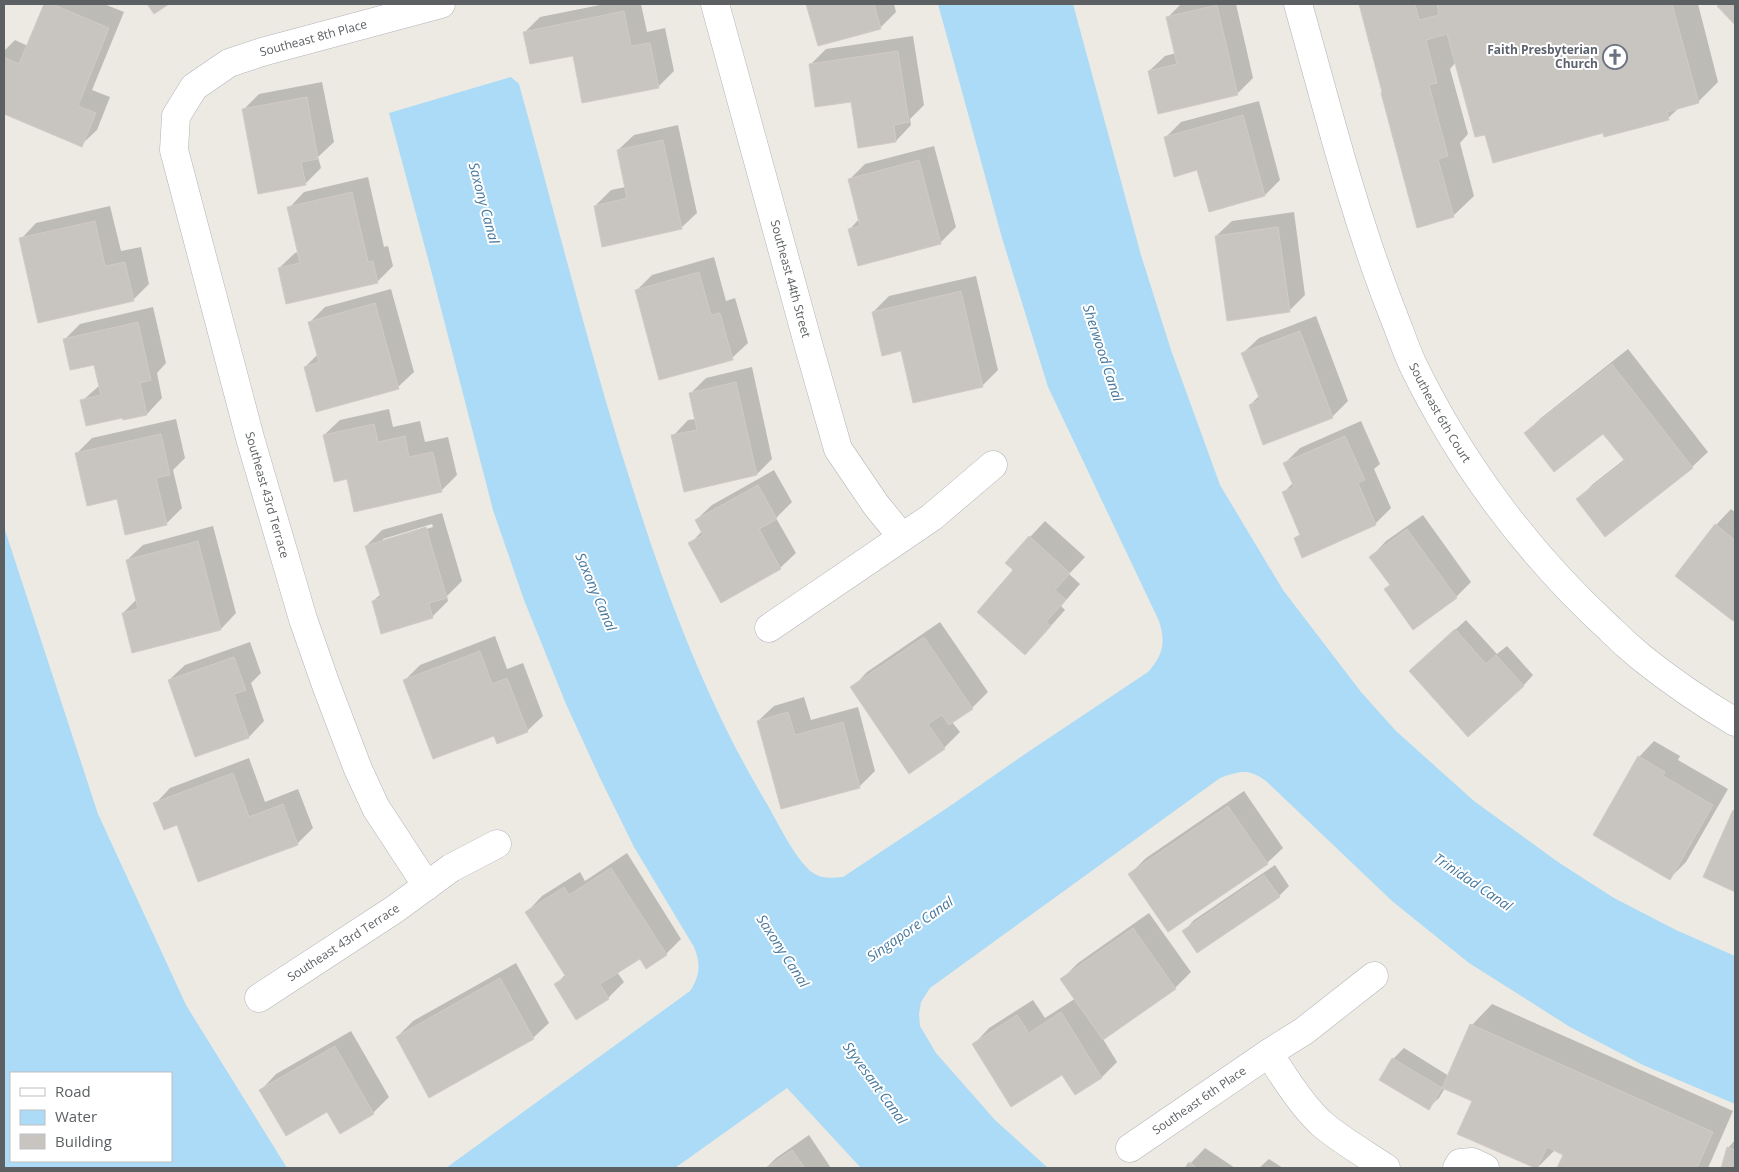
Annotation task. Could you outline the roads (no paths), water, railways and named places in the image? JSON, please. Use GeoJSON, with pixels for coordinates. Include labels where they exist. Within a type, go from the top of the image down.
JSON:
{"type":"FeatureCollection","features":[{"type":"Feature","properties":{"kind":"street","name":"Southeast 8th Place"},"geometry":{"type":"LineString","coordinates":[[194,87],[230,63],[262,52],[441,4]]}},
{"type":"Feature","properties":{"kind":"street","name":"Southeast 44th Street"},"geometry":{"type":"LineString","coordinates":[[716,4],[838,449],[876,505],[902,537]]}},
{"type":"Feature","properties":{"kind":"street","name":"Southeast 6th Court"},"geometry":{"type":"LineString","coordinates":[[1298,4],[1340,155],[1376,270],[1413,364],[1455,442],[1506,515],[1540,557],[1588,609],[1641,658],[1701,701],[1735,722]]}},
{"type":"Feature","properties":{"kind":"street","name":"Southeast 43rd Terrace"},"geometry":{"type":"LineString","coordinates":[[194,87],[176,116],[174,150],[250,438],[297,600],[326,685],[358,769],[376,808],[427,886]]}},
{"type":"Feature","properties":{"kind":"street"},"geometry":{"type":"LineString","coordinates":[[769,628],[932,517],[993,465]]}},
{"type":"Feature","properties":{"kind":"street","name":"Southeast 43rd Terrace"},"geometry":{"type":"LineString","coordinates":[[259,998],[395,910],[451,868],[497,844]]}},
{"type":"Feature","properties":{"kind":"street","name":"Southeast 6th Place"},"geometry":{"type":"LineString","coordinates":[[1130,1148],[1268,1053],[1304,1031],[1374,976]]}},
{"type":"Feature","properties":{"kind":"street"},"geometry":{"type":"LineString","coordinates":[[1268,1053],[1288,1083],[1322,1124],[1386,1168]]}},
{"type":"Feature","properties":{"kind":"street"},"geometry":{"type":"LineString","coordinates":[[1457,1168],[1460,1163],[1472,1162],[1485,1168]]}},
{"type":"Feature","properties":{"kind":"water"},"geometry":{"type":"Polygon","coordinates":[[[938,4],[1073,4],[1141,255],[1171,350],[1220,485],[1283,590],[1361,692],[1396,731],[1474,801],[1558,862],[1614,898],[1676,930],[1735,956],[1735,1104],[1643,1065],[1570,1027],[1469,963],[1392,901],[1266,781],[1254,774],[1244,772],[1220,778],[930,988],[921,1002],[920,1026],[936,1053],[995,1120],[1048,1168],[861,1168],[787,1088],[675,1168],[446,1168],[690,991],[698,975],[698,959],[694,947],[634,847],[600,778],[566,704],[524,600],[493,510],[389,113],[511,77],[519,84],[616,434],[644,525],[690,648],[725,727],[745,766],[800,860],[816,875],[828,878],[843,877],[1148,672],[1160,654],[1163,642],[1159,621],[1048,387],[1002,238],[938,4]]]}},
{"type":"Feature","properties":{"kind":"water"},"geometry":{"type":"Polygon","coordinates":[[[4,527],[98,814],[186,1005],[287,1168],[4,1168],[4,527]]]}},
{"type":"Feature","properties":{"kind":"place","name":"Faith Presbyterian Church"},"geometry":{"type":"Point","coordinates":[1615,57]}},
{"type":"Feature","properties":{"kind":"water label","name":"Saxony Canal"},"geometry":{"type":"Point","coordinates":[484,203]}},
{"type":"Feature","properties":{"kind":"water label","name":"Sherwood Canal"},"geometry":{"type":"Point","coordinates":[1103,353]}},
{"type":"Feature","properties":{"kind":"water label","name":"Saxony Canal"},"geometry":{"type":"Point","coordinates":[596,592]}},
{"type":"Feature","properties":{"kind":"water label","name":"Trinidad Canal"},"geometry":{"type":"Point","coordinates":[1473,882]}},
{"type":"Feature","properties":{"kind":"water label","name":"Singapore Canal"},"geometry":{"type":"Point","coordinates":[910,929]}},
{"type":"Feature","properties":{"kind":"water label","name":"Saxony Canal"},"geometry":{"type":"Point","coordinates":[783,951]}},
{"type":"Feature","properties":{"kind":"water label","name":"Styvesant Canal"},"geometry":{"type":"Point","coordinates":[875,1083]}}]}
